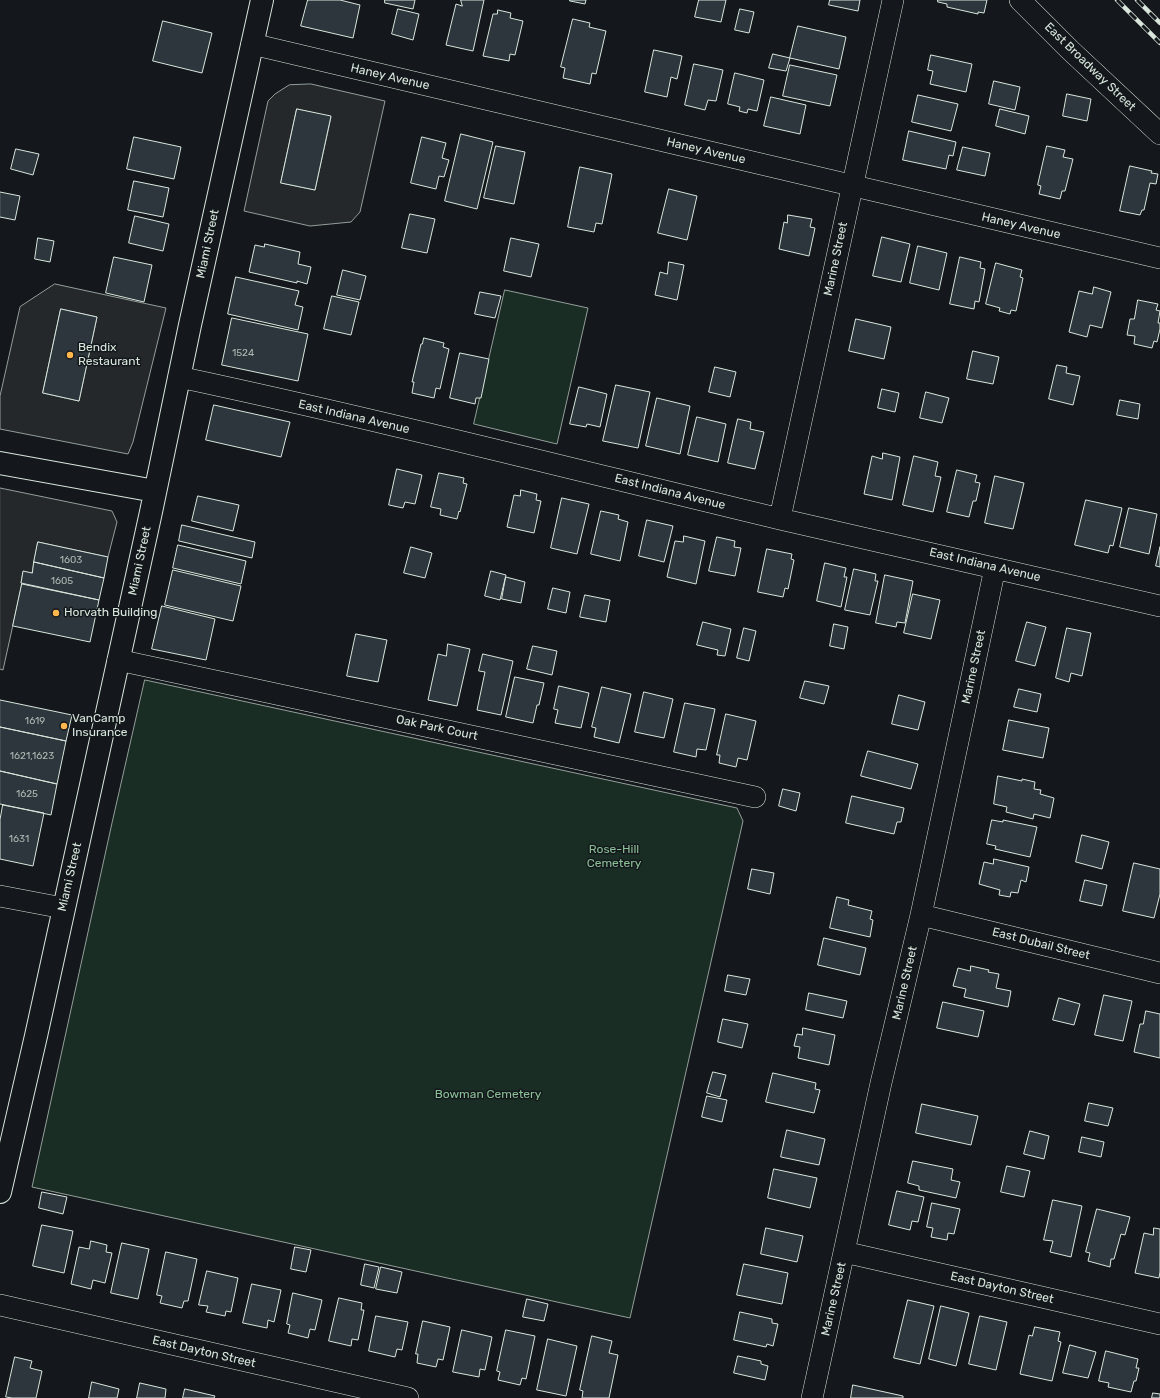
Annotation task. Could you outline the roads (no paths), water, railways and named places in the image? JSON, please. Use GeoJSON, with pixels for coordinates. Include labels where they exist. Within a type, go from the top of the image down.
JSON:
{"type":"FeatureCollection","features":[{"type":"Feature","properties":{"kind":"street","name":"Miami Street"},"geometry":{"type":"LineString","coordinates":[[0,1192],[36,1036],[262,0]]}},
{"type":"Feature","properties":{"kind":"street","name":"Marine Street"},"geometry":{"type":"LineString","coordinates":[[780,518],[893,0]]}},
{"type":"Feature","properties":{"kind":"street","name":"East Broadway Street"},"geometry":{"type":"LineString","coordinates":[[1020,0],[1070,50],[1160,134]]}},
{"type":"Feature","properties":{"kind":"street","name":"Haney Avenue"},"geometry":{"type":"LineString","coordinates":[[252,44],[1160,258]]}},
{"type":"Feature","properties":{"kind":"street","name":"East Indiana Avenue"},"geometry":{"type":"LineString","coordinates":[[179,377],[344,414],[780,518],[1160,606]]}},
{"type":"Feature","properties":{"kind":"street"},"geometry":{"type":"LineString","coordinates":[[0,463],[155,491]]}},
{"type":"Feature","properties":{"kind":"street","name":"Marine Street"},"geometry":{"type":"LineString","coordinates":[[812,1398],[881,1083],[921,915],[995,568]]}},
{"type":"Feature","properties":{"kind":"street","name":"Oak Park Court"},"geometry":{"type":"LineString","coordinates":[[118,660],[755,797]]}},
{"type":"Feature","properties":{"kind":"street"},"geometry":{"type":"LineString","coordinates":[[0,896],[63,908]]}},
{"type":"Feature","properties":{"kind":"street","name":"East Dubail Street"},"geometry":{"type":"LineString","coordinates":[[921,915],[1160,973]]}},
{"type":"Feature","properties":{"kind":"street","name":"East Dayton Street"},"geometry":{"type":"LineString","coordinates":[[844,1252],[1160,1324]]}},
{"type":"Feature","properties":{"kind":"street","name":"East Dayton Street"},"geometry":{"type":"LineString","coordinates":[[0,1306],[408,1398]]}},
{"type":"Feature","properties":{"kind":"railway"},"geometry":{"type":"LineString","coordinates":[[1117,0],[1160,43]]}},
{"type":"Feature","properties":{"kind":"railway"},"geometry":{"type":"LineString","coordinates":[[1137,0],[1160,23]]}},
{"type":"Feature","properties":{"kind":"place","name":"Bendix Restaurant"},"geometry":{"type":"Point","coordinates":[70,355]}},
{"type":"Feature","properties":{"kind":"place","name":"Horvath Building"},"geometry":{"type":"Point","coordinates":[56,613]}},
{"type":"Feature","properties":{"kind":"place","name":"VanCamp Insurance"},"geometry":{"type":"Point","coordinates":[64,726]}},
{"type":"Feature","properties":{"kind":"park label","name":"Rose-Hill Cemetery"},"geometry":{"type":"Point","coordinates":[614,857]}},
{"type":"Feature","properties":{"kind":"park label","name":"Bowman Cemetery"},"geometry":{"type":"Point","coordinates":[488,1095]}}]}
